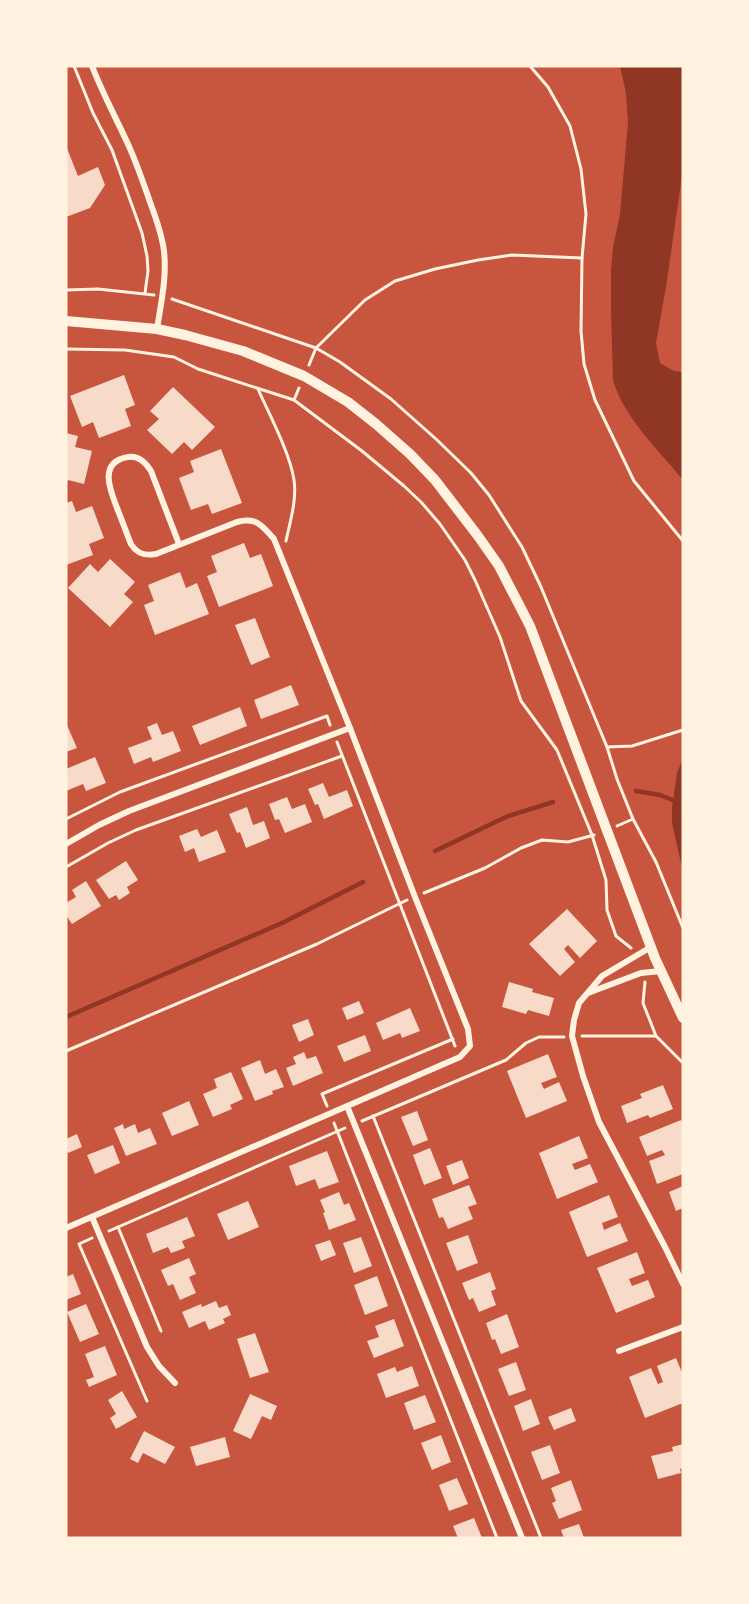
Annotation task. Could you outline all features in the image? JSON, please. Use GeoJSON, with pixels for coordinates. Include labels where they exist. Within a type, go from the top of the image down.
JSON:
{"type":"FeatureCollection","features":[{"type":"Feature","properties":{"kind":"main road"},"geometry":{"type":"LineString","coordinates":[[66,321],[157,329],[243,351],[293,371],[348,402],[398,442],[422,466],[447,495],[499,566],[530,626],[651,947],[683,1018]]}},
{"type":"Feature","properties":{"kind":"street"},"geometry":{"type":"LineString","coordinates":[[92,66],[128,144],[156,218],[164,251],[165,282],[157,329]]}},
{"type":"Feature","properties":{"kind":"street"},"geometry":{"type":"LineString","coordinates":[[66,1228],[460,1056],[470,1046],[468,1029],[274,539],[260,524],[247,520],[156,554],[140,553],[134,548],[109,487],[108,473],[115,463],[133,457],[147,464],[179,544]]}},
{"type":"Feature","properties":{"kind":"street"},"geometry":{"type":"LineString","coordinates":[[66,844],[99,825],[129,812],[350,728]]}},
{"type":"Feature","properties":{"kind":"street"},"geometry":{"type":"LineString","coordinates":[[651,947],[602,976],[579,1003],[572,1036],[599,1122],[683,1284]]}},
{"type":"Feature","properties":{"kind":"street"},"geometry":{"type":"LineString","coordinates":[[588,993],[641,973],[661,971]]}},
{"type":"Feature","properties":{"kind":"street"},"geometry":{"type":"LineString","coordinates":[[347,1106],[522,1538]]}},
{"type":"Feature","properties":{"kind":"street"},"geometry":{"type":"LineString","coordinates":[[92,1217],[147,1347],[159,1366],[175,1383]]}},
{"type":"Feature","properties":{"kind":"street"},"geometry":{"type":"LineString","coordinates":[[619,1351],[683,1327]]}},
{"type":"Feature","properties":{"kind":"path"},"geometry":{"type":"LineString","coordinates":[[74,66],[93,113],[112,150],[141,233],[148,271],[145,294]]}},
{"type":"Feature","properties":{"kind":"path"},"geometry":{"type":"LineString","coordinates":[[530,66],[548,87],[570,126],[581,169],[586,214],[582,258],[581,331],[584,364],[595,400],[634,481],[683,541]]}},
{"type":"Feature","properties":{"kind":"path"},"geometry":{"type":"LineString","coordinates":[[66,290],[98,289],[163,296],[316,348],[365,300],[395,281],[446,267],[512,255],[582,258]]}},
{"type":"Feature","properties":{"kind":"path"},"geometry":{"type":"LineString","coordinates":[[66,349],[125,350],[174,357],[198,369],[294,400],[362,451],[421,502],[440,524],[465,561],[500,638],[521,701],[557,750],[592,835],[606,880],[607,910],[616,936],[631,947]]}},
{"type":"Feature","properties":{"kind":"path"},"geometry":{"type":"LineString","coordinates":[[258,388],[282,442],[294,482],[291,517],[282,557]]}},
{"type":"Feature","properties":{"kind":"path"},"geometry":{"type":"LineString","coordinates":[[66,819],[120,792],[327,716]]}},
{"type":"Feature","properties":{"kind":"path"},"geometry":{"type":"LineString","coordinates":[[683,730],[632,746],[607,747],[633,819],[656,862],[683,928]]}},
{"type":"Feature","properties":{"kind":"path"},"geometry":{"type":"LineString","coordinates":[[66,867],[136,830],[342,756],[453,1039],[322,1094]]}},
{"type":"Feature","properties":{"kind":"path"},"geometry":{"type":"LineString","coordinates":[[66,1051],[317,944],[399,903],[485,868],[521,848],[542,840],[568,842],[592,835]]}},
{"type":"Feature","properties":{"kind":"path"},"geometry":{"type":"LineString","coordinates":[[645,983],[643,1003],[656,1036],[683,1063]]}},
{"type":"Feature","properties":{"kind":"path"},"geometry":{"type":"LineString","coordinates":[[541,1538],[373,1116],[506,1060],[526,1043],[539,1037],[656,1036]]}},
{"type":"Feature","properties":{"kind":"path"},"geometry":{"type":"LineString","coordinates":[[161,1331],[118,1227],[338,1131],[497,1538]]}},
{"type":"Feature","properties":{"kind":"path"},"geometry":{"type":"LineString","coordinates":[[79,1244],[147,1401]]}},
{"type":"Feature","properties":{"kind":"shaded area"},"geometry":{"type":"Polygon","coordinates":[[[620,66],[683,66],[683,169],[656,343],[660,363],[674,371],[683,372],[683,480],[633,420],[613,380],[611,270],[620,215],[628,122],[626,93],[620,66]]]}},
{"type":"Feature","properties":{"kind":"shaded area"},"geometry":{"type":"Polygon","coordinates":[[[683,758],[683,872],[672,823],[672,807],[677,773],[683,758]]]}},
{"type":"Feature","properties":{"kind":"building"},"geometry":{"type":"Polygon","coordinates":[[[66,146],[78,176],[98,167],[105,185],[90,208],[66,217],[66,146]]]}},
{"type":"Feature","properties":{"kind":"building"},"geometry":{"type":"Polygon","coordinates":[[[124,375],[135,405],[125,409],[131,426],[99,438],[93,422],[82,427],[70,396],[124,375]]]}},
{"type":"Feature","properties":{"kind":"building"},"geometry":{"type":"Polygon","coordinates":[[[173,387],[215,427],[192,450],[184,442],[172,454],[147,430],[159,419],[150,411],[173,387]]]}},
{"type":"Feature","properties":{"kind":"building"},"geometry":{"type":"Polygon","coordinates":[[[66,433],[78,436],[75,447],[92,451],[84,484],[68,480],[66,485],[66,433]]]}},
{"type":"Feature","properties":{"kind":"building"},"geometry":{"type":"Polygon","coordinates":[[[221,449],[242,503],[212,514],[208,504],[191,510],[179,478],[194,472],[190,461],[221,449]]]}},
{"type":"Feature","properties":{"kind":"building"},"geometry":{"type":"Polygon","coordinates":[[[72,501],[76,512],[92,506],[104,538],[89,544],[93,555],[66,565],[66,503],[72,501]]]}},
{"type":"Feature","properties":{"kind":"building"},"geometry":{"type":"Polygon","coordinates":[[[244,543],[250,558],[261,554],[273,586],[219,607],[207,576],[217,572],[211,556],[244,543]]]}},
{"type":"Feature","properties":{"kind":"building"},"geometry":{"type":"Polygon","coordinates":[[[110,559],[135,582],[124,594],[133,602],[110,627],[68,588],[90,564],[98,572],[110,559]]]}},
{"type":"Feature","properties":{"kind":"building"},"geometry":{"type":"Polygon","coordinates":[[[180,572],[186,588],[197,583],[209,614],[155,635],[144,605],[154,601],[148,585],[180,572]]]}},
{"type":"Feature","properties":{"kind":"building"},"geometry":{"type":"Polygon","coordinates":[[[255,618],[270,657],[251,665],[235,625],[255,618]]]}},
{"type":"Feature","properties":{"kind":"building"},"geometry":{"type":"Polygon","coordinates":[[[291,685],[299,705],[261,719],[254,700],[291,685]]]}},
{"type":"Feature","properties":{"kind":"building"},"geometry":{"type":"Polygon","coordinates":[[[240,707],[247,726],[200,745],[192,726],[240,707]]]}},
{"type":"Feature","properties":{"kind":"building"},"geometry":{"type":"Polygon","coordinates":[[[66,723],[77,748],[66,752],[66,723]]]}},
{"type":"Feature","properties":{"kind":"building"},"geometry":{"type":"Polygon","coordinates":[[[157,723],[162,735],[173,731],[181,751],[153,762],[151,757],[134,764],[128,748],[152,739],[147,727],[157,723]]]}},
{"type":"Feature","properties":{"kind":"building"},"geometry":{"type":"Polygon","coordinates":[[[95,757],[106,783],[86,791],[83,784],[66,791],[66,769],[95,757]]]}},
{"type":"Feature","properties":{"kind":"building"},"geometry":{"type":"Polygon","coordinates":[[[323,783],[329,797],[347,790],[353,806],[324,819],[308,789],[323,783]]]}},
{"type":"Feature","properties":{"kind":"building"},"geometry":{"type":"Polygon","coordinates":[[[287,797],[292,809],[305,804],[312,822],[285,833],[279,819],[275,820],[269,804],[287,797]]]}},
{"type":"Feature","properties":{"kind":"building"},"geometry":{"type":"Polygon","coordinates":[[[247,807],[253,825],[264,821],[270,838],[246,848],[229,814],[247,807]]]}},
{"type":"Feature","properties":{"kind":"building"},"geometry":{"type":"Polygon","coordinates":[[[197,829],[201,837],[217,830],[226,852],[199,862],[194,848],[185,852],[179,836],[197,829]]]}},
{"type":"Feature","properties":{"kind":"building"},"geometry":{"type":"Polygon","coordinates":[[[126,861],[138,880],[127,887],[130,893],[119,900],[116,895],[109,899],[96,880],[126,861]]]}},
{"type":"Feature","properties":{"kind":"building"},"geometry":{"type":"Polygon","coordinates":[[[86,881],[101,906],[72,924],[66,915],[66,903],[76,897],[72,890],[86,881]]]}},
{"type":"Feature","properties":{"kind":"building"},"geometry":{"type":"Polygon","coordinates":[[[567,909],[597,941],[580,958],[568,945],[564,949],[575,962],[560,976],[529,944],[567,909]]]}},
{"type":"Feature","properties":{"kind":"building"},"geometry":{"type":"Polygon","coordinates":[[[509,982],[554,998],[549,1016],[528,1010],[526,1014],[502,1007],[509,982]]]}},
{"type":"Feature","properties":{"kind":"building"},"geometry":{"type":"Polygon","coordinates":[[[359,1001],[364,1013],[347,1020],[342,1008],[359,1001]]]}},
{"type":"Feature","properties":{"kind":"building"},"geometry":{"type":"Polygon","coordinates":[[[410,1008],[420,1031],[402,1038],[400,1033],[383,1040],[376,1023],[410,1008]]]}},
{"type":"Feature","properties":{"kind":"building"},"geometry":{"type":"Polygon","coordinates":[[[308,1019],[314,1035],[299,1042],[292,1025],[308,1019]]]}},
{"type":"Feature","properties":{"kind":"building"},"geometry":{"type":"Polygon","coordinates":[[[365,1035],[371,1051],[344,1062],[337,1046],[365,1035]]]}},
{"type":"Feature","properties":{"kind":"building"},"geometry":{"type":"Polygon","coordinates":[[[304,1052],[307,1059],[316,1056],[323,1073],[293,1086],[286,1068],[296,1064],[293,1057],[304,1052]]]}},
{"type":"Feature","properties":{"kind":"building"},"geometry":{"type":"Polygon","coordinates":[[[548,1054],[557,1077],[541,1083],[544,1089],[559,1082],[567,1101],[526,1118],[507,1071],[548,1054]]]}},
{"type":"Feature","properties":{"kind":"building"},"geometry":{"type":"Polygon","coordinates":[[[260,1060],[265,1074],[276,1069],[284,1087],[255,1101],[241,1068],[260,1060]]]}},
{"type":"Feature","properties":{"kind":"building"},"geometry":{"type":"Polygon","coordinates":[[[231,1072],[243,1099],[230,1105],[232,1109],[213,1117],[203,1094],[217,1088],[214,1079],[231,1072]]]}},
{"type":"Feature","properties":{"kind":"building"},"geometry":{"type":"Polygon","coordinates":[[[663,1085],[673,1109],[650,1118],[648,1115],[627,1123],[621,1106],[642,1098],[640,1094],[663,1085]]]}},
{"type":"Feature","properties":{"kind":"building"},"geometry":{"type":"Polygon","coordinates":[[[189,1101],[199,1125],[172,1136],[162,1113],[189,1101]]]}},
{"type":"Feature","properties":{"kind":"building"},"geometry":{"type":"Polygon","coordinates":[[[417,1111],[428,1140],[413,1146],[401,1117],[417,1111]]]}},
{"type":"Feature","properties":{"kind":"building"},"geometry":{"type":"Polygon","coordinates":[[[681,1120],[683,1174],[657,1184],[649,1161],[665,1155],[662,1150],[647,1156],[639,1137],[681,1120]]]}},
{"type":"Feature","properties":{"kind":"building"},"geometry":{"type":"Polygon","coordinates":[[[123,1124],[124,1129],[135,1124],[138,1133],[150,1128],[157,1144],[126,1156],[114,1128],[123,1124]]]}},
{"type":"Feature","properties":{"kind":"building"},"geometry":{"type":"Polygon","coordinates":[[[77,1134],[82,1147],[68,1153],[66,1139],[77,1134]]]}},
{"type":"Feature","properties":{"kind":"building"},"geometry":{"type":"Polygon","coordinates":[[[579,1136],[588,1158],[572,1164],[575,1170],[590,1164],[598,1182],[557,1199],[539,1153],[579,1136]]]}},
{"type":"Feature","properties":{"kind":"building"},"geometry":{"type":"Polygon","coordinates":[[[113,1145],[120,1163],[95,1174],[87,1155],[113,1145]]]}},
{"type":"Feature","properties":{"kind":"building"},"geometry":{"type":"Polygon","coordinates":[[[430,1148],[442,1178],[424,1185],[413,1155],[430,1148]]]}},
{"type":"Feature","properties":{"kind":"building"},"geometry":{"type":"Polygon","coordinates":[[[327,1151],[339,1182],[319,1189],[315,1179],[296,1186],[289,1166],[327,1151]]]}},
{"type":"Feature","properties":{"kind":"building"},"geometry":{"type":"Polygon","coordinates":[[[462,1160],[469,1178],[453,1185],[446,1166],[462,1160]]]}},
{"type":"Feature","properties":{"kind":"building"},"geometry":{"type":"Polygon","coordinates":[[[469,1185],[477,1204],[468,1207],[473,1219],[448,1229],[443,1217],[439,1218],[432,1199],[469,1185]]]}},
{"type":"Feature","properties":{"kind":"building"},"geometry":{"type":"Polygon","coordinates":[[[683,1186],[683,1208],[676,1211],[669,1192],[683,1186]]]}},
{"type":"Feature","properties":{"kind":"building"},"geometry":{"type":"Polygon","coordinates":[[[339,1192],[344,1205],[349,1203],[356,1220],[329,1230],[320,1200],[339,1192]]]}},
{"type":"Feature","properties":{"kind":"building"},"geometry":{"type":"Polygon","coordinates":[[[609,1195],[618,1217],[602,1223],[604,1230],[620,1223],[628,1241],[587,1257],[569,1212],[609,1195]]]}},
{"type":"Feature","properties":{"kind":"building"},"geometry":{"type":"Polygon","coordinates":[[[248,1201],[259,1227],[228,1240],[217,1214],[248,1201]]]}},
{"type":"Feature","properties":{"kind":"building"},"geometry":{"type":"Polygon","coordinates":[[[187,1217],[195,1236],[182,1241],[185,1248],[171,1253],[168,1247],[153,1253],[146,1234],[187,1217]]]}},
{"type":"Feature","properties":{"kind":"building"},"geometry":{"type":"Polygon","coordinates":[[[468,1235],[478,1263],[457,1271],[446,1243],[468,1235]]]}},
{"type":"Feature","properties":{"kind":"building"},"geometry":{"type":"Polygon","coordinates":[[[361,1237],[372,1266],[354,1273],[343,1243],[361,1237]]]}},
{"type":"Feature","properties":{"kind":"building"},"geometry":{"type":"Polygon","coordinates":[[[330,1240],[336,1255],[321,1261],[315,1245],[330,1240]]]}},
{"type":"Feature","properties":{"kind":"building"},"geometry":{"type":"Polygon","coordinates":[[[637,1252],[645,1273],[629,1279],[632,1286],[648,1280],[655,1297],[616,1313],[597,1268],[637,1252]]]}},
{"type":"Feature","properties":{"kind":"building"},"geometry":{"type":"Polygon","coordinates":[[[189,1258],[196,1274],[189,1277],[196,1293],[180,1300],[173,1284],[168,1286],[161,1270],[189,1258]]]}},
{"type":"Feature","properties":{"kind":"building"},"geometry":{"type":"Polygon","coordinates":[[[490,1272],[496,1289],[491,1291],[496,1305],[479,1312],[473,1298],[469,1300],[462,1283],[490,1272]]]}},
{"type":"Feature","properties":{"kind":"building"},"geometry":{"type":"Polygon","coordinates":[[[73,1274],[81,1294],[66,1300],[66,1277],[73,1274]]]}},
{"type":"Feature","properties":{"kind":"building"},"geometry":{"type":"Polygon","coordinates":[[[377,1276],[388,1306],[365,1315],[354,1285],[377,1276]]]}},
{"type":"Feature","properties":{"kind":"building"},"geometry":{"type":"Polygon","coordinates":[[[216,1301],[219,1308],[227,1305],[231,1315],[223,1319],[225,1323],[209,1330],[205,1321],[189,1328],[182,1312],[216,1301]]]}},
{"type":"Feature","properties":{"kind":"building"},"geometry":{"type":"Polygon","coordinates":[[[86,1304],[99,1334],[80,1342],[67,1312],[86,1304]]]}},
{"type":"Feature","properties":{"kind":"building"},"geometry":{"type":"Polygon","coordinates":[[[507,1314],[519,1347],[501,1354],[495,1339],[492,1340],[486,1323],[507,1314]]]}},
{"type":"Feature","properties":{"kind":"building"},"geometry":{"type":"Polygon","coordinates":[[[394,1319],[404,1346],[374,1358],[367,1341],[379,1337],[375,1326],[394,1319]]]}},
{"type":"Feature","properties":{"kind":"building"},"geometry":{"type":"Polygon","coordinates":[[[255,1333],[269,1372],[250,1378],[237,1339],[255,1333]]]}},
{"type":"Feature","properties":{"kind":"building"},"geometry":{"type":"Polygon","coordinates":[[[105,1346],[117,1375],[89,1387],[86,1380],[94,1377],[85,1354],[105,1346]]]}},
{"type":"Feature","properties":{"kind":"building"},"geometry":{"type":"Polygon","coordinates":[[[676,1358],[683,1375],[683,1403],[645,1418],[629,1377],[651,1368],[658,1384],[663,1382],[657,1366],[676,1358]]]}},
{"type":"Feature","properties":{"kind":"building"},"geometry":{"type":"Polygon","coordinates":[[[516,1362],[526,1390],[509,1396],[498,1369],[516,1362]]]}},
{"type":"Feature","properties":{"kind":"building"},"geometry":{"type":"Polygon","coordinates":[[[412,1366],[419,1386],[386,1398],[377,1374],[395,1367],[397,1372],[412,1366]]]}},
{"type":"Feature","properties":{"kind":"building"},"geometry":{"type":"Polygon","coordinates":[[[122,1391],[137,1417],[116,1429],[110,1418],[116,1414],[108,1400],[122,1391]]]}},
{"type":"Feature","properties":{"kind":"building"},"geometry":{"type":"Polygon","coordinates":[[[250,1394],[277,1406],[271,1420],[262,1416],[251,1439],[233,1431],[250,1394]]]}},
{"type":"Feature","properties":{"kind":"building"},"geometry":{"type":"Polygon","coordinates":[[[425,1395],[436,1422],[414,1430],[404,1403],[425,1395]]]}},
{"type":"Feature","properties":{"kind":"building"},"geometry":{"type":"Polygon","coordinates":[[[531,1399],[540,1424],[523,1431],[514,1406],[531,1399]]]}},
{"type":"Feature","properties":{"kind":"building"},"geometry":{"type":"Polygon","coordinates":[[[571,1408],[576,1421],[554,1430],[548,1417],[571,1408]]]}},
{"type":"Feature","properties":{"kind":"building"},"geometry":{"type":"Polygon","coordinates":[[[144,1431],[175,1447],[165,1464],[143,1453],[138,1463],[130,1459],[144,1431]]]}},
{"type":"Feature","properties":{"kind":"building"},"geometry":{"type":"Polygon","coordinates":[[[441,1435],[451,1462],[432,1470],[421,1443],[441,1435]]]}},
{"type":"Feature","properties":{"kind":"building"},"geometry":{"type":"Polygon","coordinates":[[[225,1437],[230,1457],[196,1466],[190,1447],[225,1437]]]}},
{"type":"Feature","properties":{"kind":"building"},"geometry":{"type":"Polygon","coordinates":[[[683,1444],[681,1473],[658,1479],[651,1456],[673,1451],[672,1447],[683,1444]]]}},
{"type":"Feature","properties":{"kind":"building"},"geometry":{"type":"Polygon","coordinates":[[[550,1445],[560,1473],[542,1480],[531,1452],[550,1445]]]}},
{"type":"Feature","properties":{"kind":"building"},"geometry":{"type":"Polygon","coordinates":[[[457,1478],[468,1504],[449,1511],[439,1485],[457,1478]]]}},
{"type":"Feature","properties":{"kind":"building"},"geometry":{"type":"Polygon","coordinates":[[[571,1480],[582,1510],[559,1519],[552,1503],[556,1501],[551,1488],[571,1480]]]}},
{"type":"Feature","properties":{"kind":"building"},"geometry":{"type":"Polygon","coordinates":[[[474,1518],[482,1538],[458,1538],[453,1526],[474,1518]]]}},
{"type":"Feature","properties":{"kind":"building"},"geometry":{"type":"Polygon","coordinates":[[[579,1524],[584,1538],[564,1538],[561,1530],[579,1524]]]}},
{"type":"Feature","properties":{"kind":"waterway"},"geometry":{"type":"LineString","coordinates":[[636,791],[660,795],[683,804]]}},
{"type":"Feature","properties":{"kind":"waterway"},"geometry":{"type":"LineString","coordinates":[[435,851],[508,816],[553,802]]}},
{"type":"Feature","properties":{"kind":"waterway"},"geometry":{"type":"LineString","coordinates":[[66,1017],[282,923],[363,882]]}}]}
